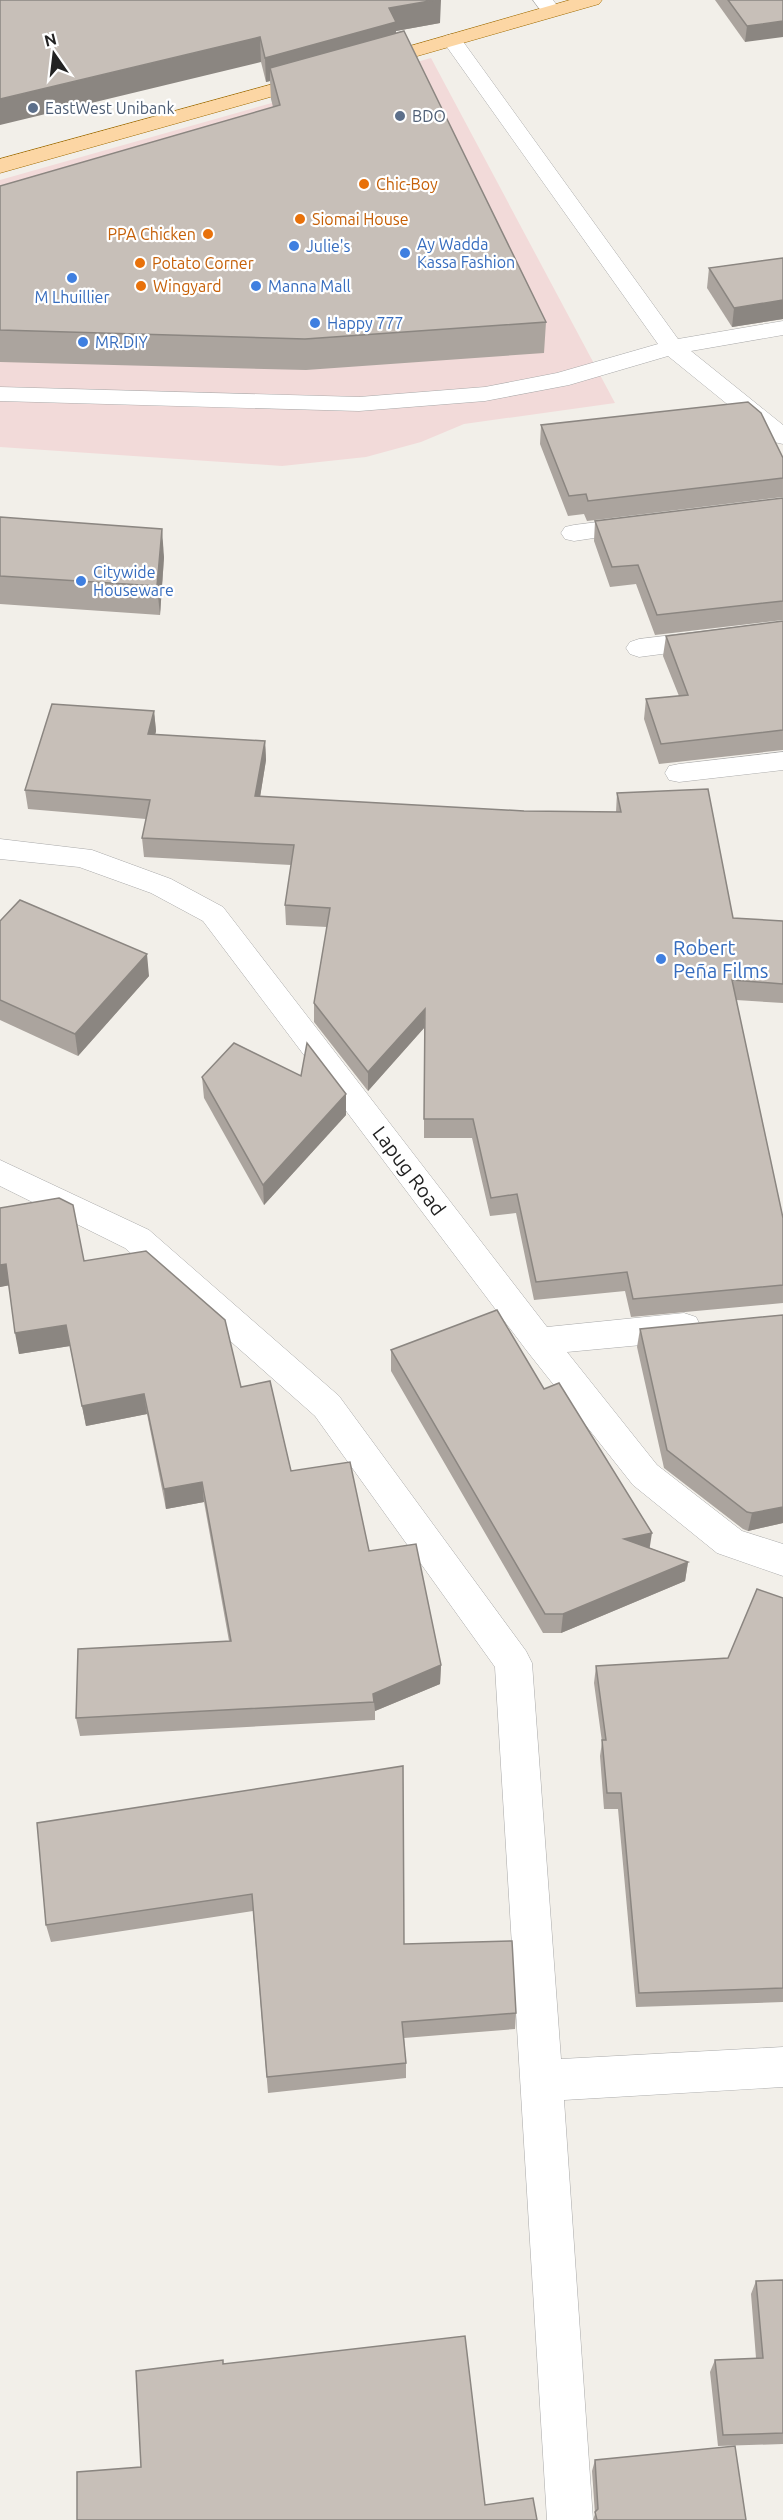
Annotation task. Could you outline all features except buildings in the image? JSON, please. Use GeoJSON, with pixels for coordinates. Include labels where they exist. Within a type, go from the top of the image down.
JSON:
{"type":"FeatureCollection","features":[{"type":"Feature","properties":{"kind":"main road"},"geometry":{"type":"LineString","coordinates":[[350,69],[452,40],[547,5],[592,0]]}},
{"type":"Feature","properties":{"kind":"main road"},"geometry":{"type":"LineString","coordinates":[[0,166],[327,75]]}},
{"type":"Feature","properties":{"kind":"street"},"geometry":{"type":"LineString","coordinates":[[452,40],[672,347],[783,436]]}},
{"type":"Feature","properties":{"kind":"street"},"geometry":{"type":"LineString","coordinates":[[0,394],[370,403],[485,394],[561,380],[672,347],[783,327]]}},
{"type":"Feature","properties":{"kind":"street"},"geometry":{"type":"LineString","coordinates":[[574,533],[667,521]]}},
{"type":"Feature","properties":{"kind":"street"},"geometry":{"type":"LineString","coordinates":[[639,648],[783,630]]}},
{"type":"Feature","properties":{"kind":"street"},"geometry":{"type":"LineString","coordinates":[[679,773],[783,761]]}},
{"type":"Feature","properties":{"kind":"street","name":"Lapug Road"},"geometry":{"type":"LineString","coordinates":[[0,849],[82,857],[161,886],[213,914],[645,1475],[730,1542],[783,1560]]}},
{"type":"Feature","properties":{"kind":"street"},"geometry":{"type":"LineString","coordinates":[[0,1172],[137,1239],[327,1406],[513,1664],[570,2520]]}},
{"type":"Feature","properties":{"kind":"street"},"geometry":{"type":"LineString","coordinates":[[540,1341],[711,1325]]}},
{"type":"Feature","properties":{"kind":"street"},"geometry":{"type":"LineString","coordinates":[[542,2081],[783,2067]]}},
{"type":"Feature","properties":{"kind":"shaded area"},"geometry":{"type":"Polygon","coordinates":[[[431,58],[615,403],[464,424],[421,442],[366,457],[282,466],[0,447],[0,180],[431,58]]]}},
{"type":"Feature","properties":{"kind":"place","name":"EastWest Unibank"},"geometry":{"type":"Point","coordinates":[33,108]}},
{"type":"Feature","properties":{"kind":"place","name":"BDO"},"geometry":{"type":"Point","coordinates":[400,116]}},
{"type":"Feature","properties":{"kind":"place","name":"Chic-Boy"},"geometry":{"type":"Point","coordinates":[364,184]}},
{"type":"Feature","properties":{"kind":"place","name":"Siomai House"},"geometry":{"type":"Point","coordinates":[300,219]}},
{"type":"Feature","properties":{"kind":"place","name":"PPA Chicken"},"geometry":{"type":"Point","coordinates":[208,234]}},
{"type":"Feature","properties":{"kind":"place","name":"Julie's"},"geometry":{"type":"Point","coordinates":[294,246]}},
{"type":"Feature","properties":{"kind":"place","name":"Ay Wadda Kassa Fashion"},"geometry":{"type":"Point","coordinates":[405,253]}},
{"type":"Feature","properties":{"kind":"place","name":"Potato Corner"},"geometry":{"type":"Point","coordinates":[140,263]}},
{"type":"Feature","properties":{"kind":"place","name":"M Lhuillier"},"geometry":{"type":"Point","coordinates":[72,278]}},
{"type":"Feature","properties":{"kind":"place","name":"Wingyard"},"geometry":{"type":"Point","coordinates":[141,286]}},
{"type":"Feature","properties":{"kind":"place","name":"Manna Mall"},"geometry":{"type":"Point","coordinates":[256,286]}},
{"type":"Feature","properties":{"kind":"place","name":"Happy 777"},"geometry":{"type":"Point","coordinates":[315,323]}},
{"type":"Feature","properties":{"kind":"place","name":"MR.DIY"},"geometry":{"type":"Point","coordinates":[83,342]}},
{"type":"Feature","properties":{"kind":"place","name":"Citywide Houseware"},"geometry":{"type":"Point","coordinates":[81,581]}},
{"type":"Feature","properties":{"kind":"place","name":"Robert Peña Films"},"geometry":{"type":"Point","coordinates":[661,959]}}]}
